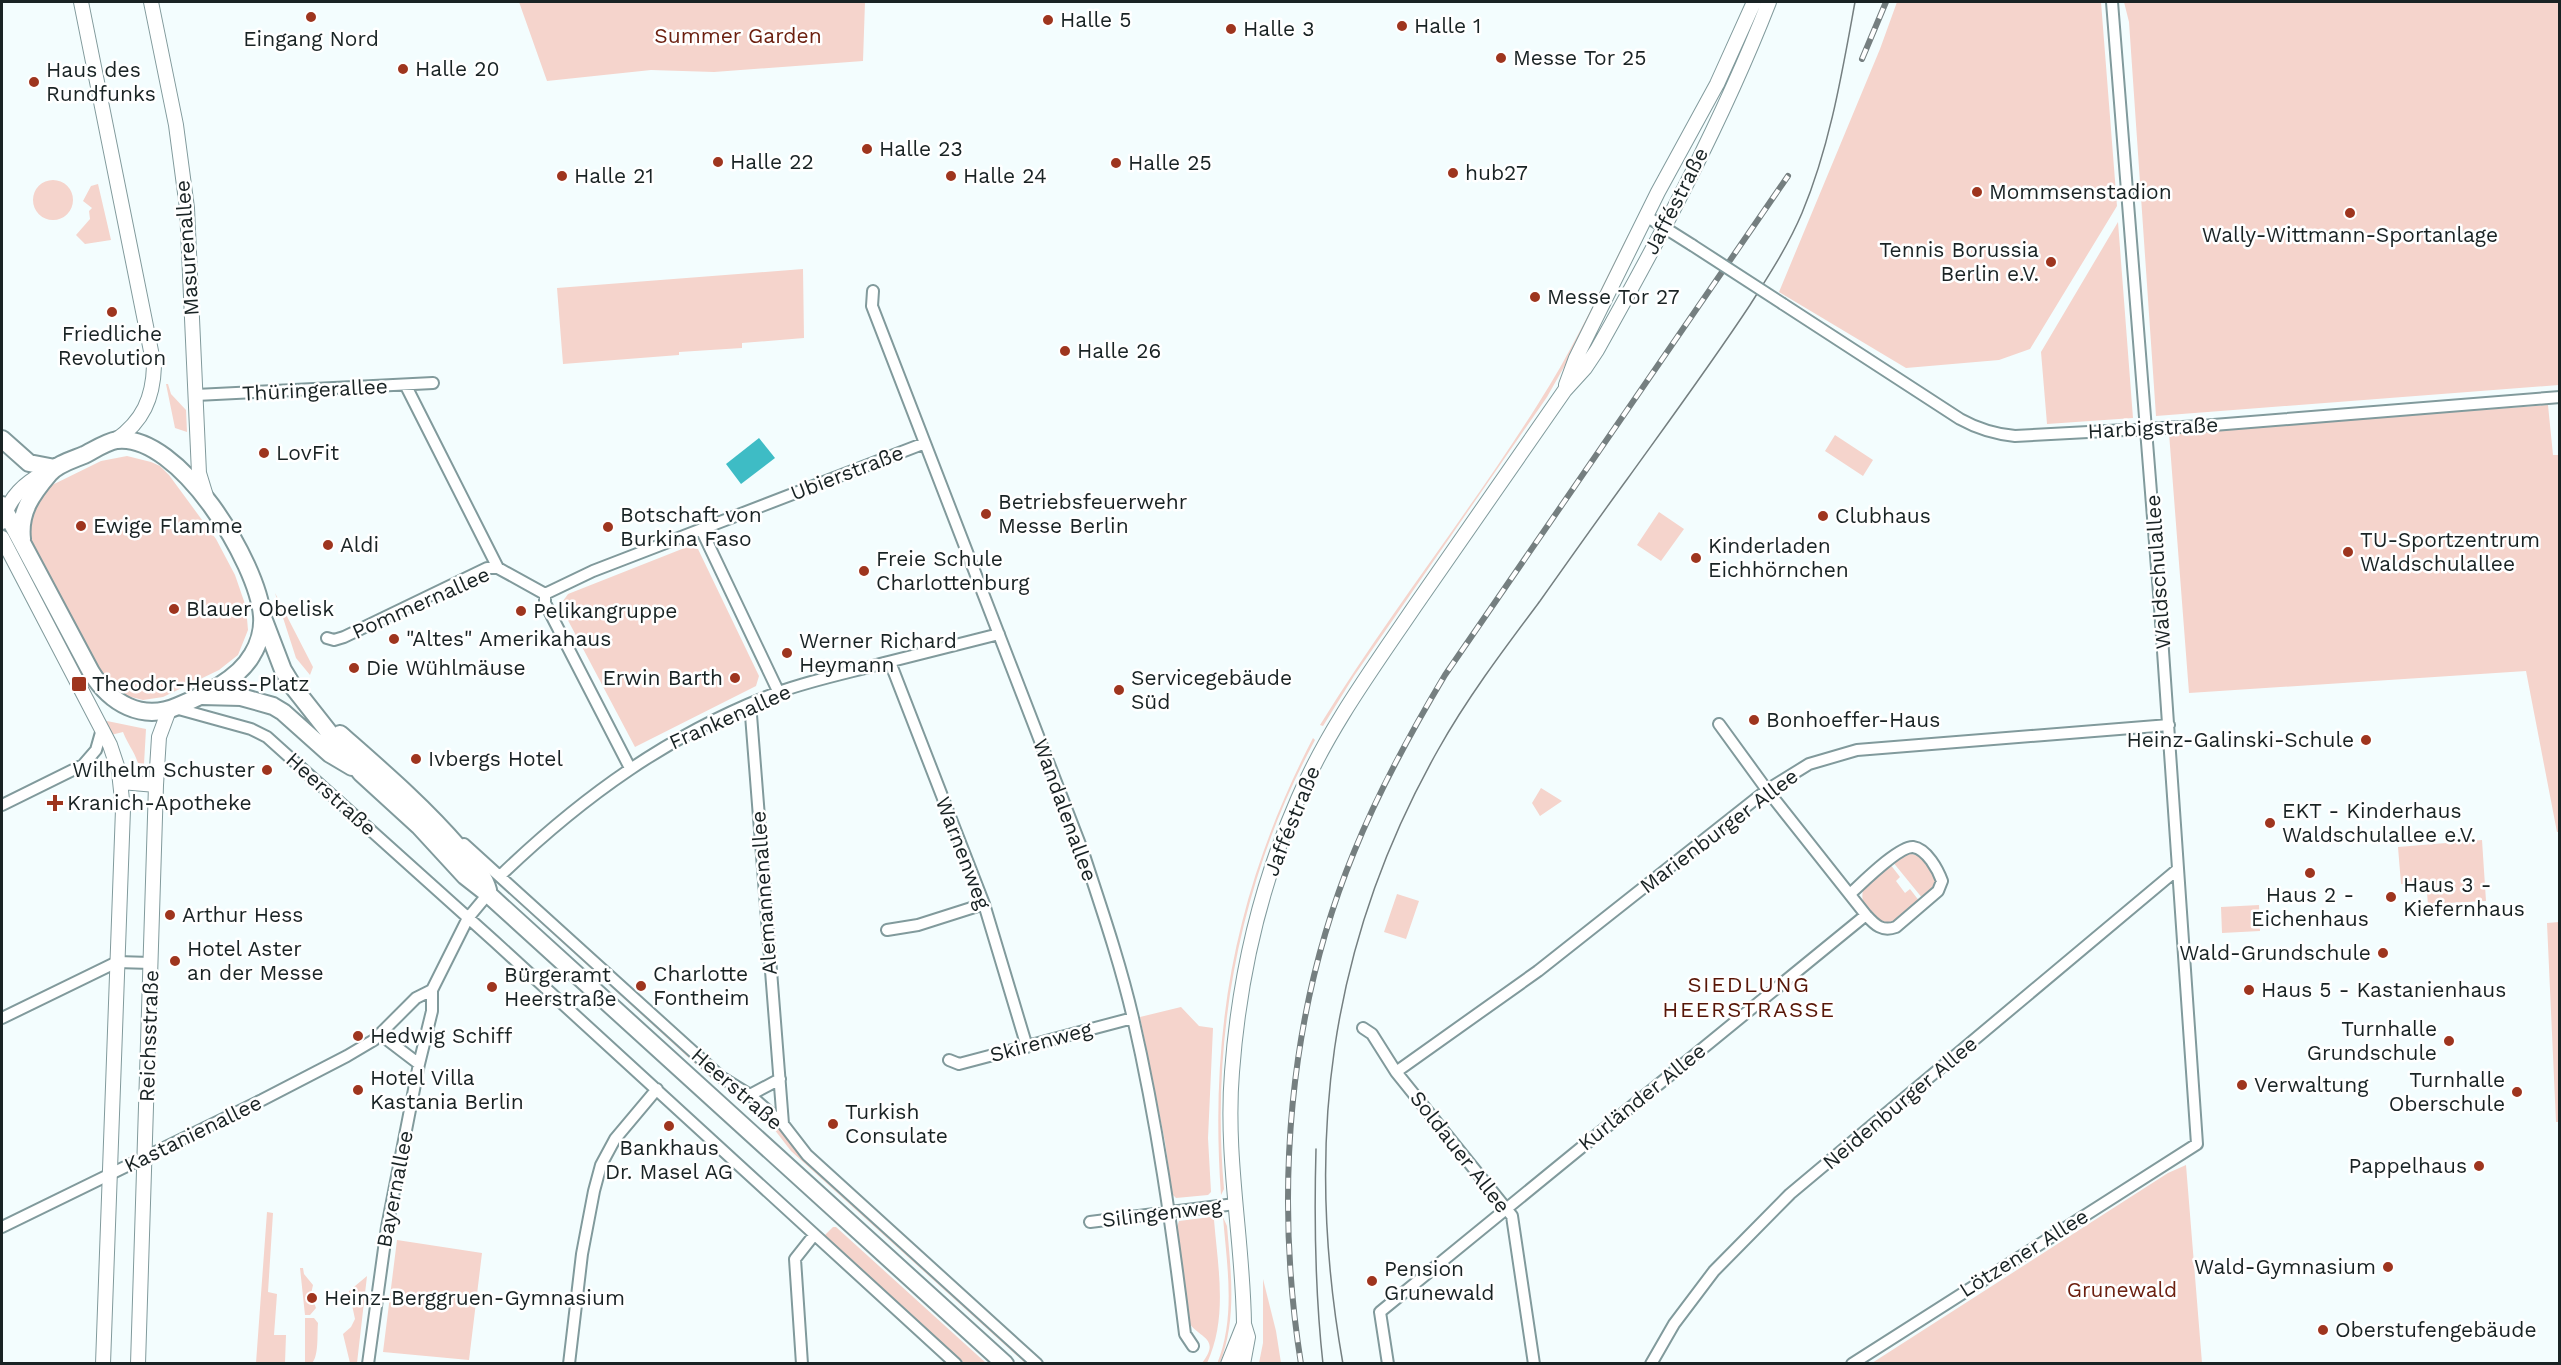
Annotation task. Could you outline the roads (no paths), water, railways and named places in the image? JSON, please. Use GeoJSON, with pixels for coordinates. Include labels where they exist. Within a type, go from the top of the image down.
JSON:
{"type":"FeatureCollection","features":[{"type":"Feature","properties":{"kind":"main road"},"geometry":{"type":"LineString","coordinates":[[81,2],[154,366],[151,396],[144,412],[132,429],[116,440],[26,484],[3,513],[22,539],[99,685],[111,698],[128,708],[140,711],[171,709],[202,696],[246,664],[258,642],[262,615],[245,563],[206,496],[179,468],[163,456],[143,446],[116,440]]}},
{"type":"Feature","properties":{"kind":"main road","name":"Masurenallee"},"geometry":{"type":"LineString","coordinates":[[151,2],[176,126],[187,208],[199,473],[206,496]]}},
{"type":"Feature","properties":{"kind":"main road","name":"Jafféstraße"},"geometry":{"type":"LineString","coordinates":[[1564,390],[1576,358],[1646,216],[1717,84],[1755,2]]}},
{"type":"Feature","properties":{"kind":"main road","name":"Jafféstraße"},"geometry":{"type":"LineString","coordinates":[[1243,1364],[1248,1337],[1244,1324],[1232,1160],[1231,1076],[1241,991],[1258,910],[1289,820],[1328,738],[1361,685],[1564,390],[1586,368],[1597,351],[1664,227],[1731,91],[1769,2]]}},
{"type":"Feature","properties":{"kind":"main road"},"geometry":{"type":"LineString","coordinates":[[2,439],[29,463],[54,469]]}},
{"type":"Feature","properties":{"kind":"main road"},"geometry":{"type":"LineString","coordinates":[[22,539],[22,522],[26,505],[54,469]]}},
{"type":"Feature","properties":{"kind":"main road"},"geometry":{"type":"LineString","coordinates":[[2,538],[102,729]]}},
{"type":"Feature","properties":{"kind":"main road","name":"Heerstraße"},"geometry":{"type":"LineString","coordinates":[[262,615],[283,670],[361,773],[419,826],[465,876],[488,894],[1005,1364]]}},
{"type":"Feature","properties":{"kind":"main road","name":"Heerstraße"},"geometry":{"type":"LineString","coordinates":[[202,696],[241,697],[273,706],[330,754],[361,773]]}},
{"type":"Feature","properties":{"kind":"main road","name":"Reichsstraße"},"geometry":{"type":"LineString","coordinates":[[138,1364],[156,785],[159,737],[171,709]]}},
{"type":"Feature","properties":{"kind":"main road","name":"Heerstraße"},"geometry":{"type":"LineString","coordinates":[[313,711],[407,792],[434,819],[483,878],[488,894]]}},
{"type":"Feature","properties":{"kind":"main road","name":"Reichsstraße"},"geometry":{"type":"LineString","coordinates":[[102,729],[116,761],[121,782],[123,809],[103,1364]]}},
{"type":"Feature","properties":{"kind":"main road"},"geometry":{"type":"LineString","coordinates":[[121,782],[156,785]]}},
{"type":"Feature","properties":{"kind":"main road","name":"Jafféstraße"},"geometry":{"type":"LineString","coordinates":[[1228,1364],[1244,1324]]}},
{"type":"Feature","properties":{"kind":"street","name":"Waldschulallee"},"geometry":{"type":"LineString","coordinates":[[2112,2],[2169,725],[2197,1144]]}},
{"type":"Feature","properties":{"kind":"street"},"geometry":{"type":"LineString","coordinates":[[1646,216],[1664,227]]}},
{"type":"Feature","properties":{"kind":"street","name":"Harbigstraße"},"geometry":{"type":"LineString","coordinates":[[1664,227],[1979,429],[1997,435],[2015,436],[2260,421],[2559,397]]}},
{"type":"Feature","properties":{"kind":"street","name":"Wandalenallee"},"geometry":{"type":"LineString","coordinates":[[873,291],[872,306],[1083,852],[1111,937],[1133,1018],[1170,1212],[1185,1334],[1193,1346]]}},
{"type":"Feature","properties":{"kind":"street","name":"Thüringerallee"},"geometry":{"type":"LineString","coordinates":[[196,395],[433,383]]}},
{"type":"Feature","properties":{"kind":"street"},"geometry":{"type":"LineString","coordinates":[[406,386],[498,568]]}},
{"type":"Feature","properties":{"kind":"street","name":"Ubierstraße"},"geometry":{"type":"LineString","coordinates":[[545,594],[572,580],[925,443]]}},
{"type":"Feature","properties":{"kind":"street"},"geometry":{"type":"LineString","coordinates":[[702,529],[779,693]]}},
{"type":"Feature","properties":{"kind":"street","name":"Pommernallee"},"geometry":{"type":"LineString","coordinates":[[327,638],[334,640],[344,637],[487,568],[498,568],[545,594]]}},
{"type":"Feature","properties":{"kind":"street"},"geometry":{"type":"LineString","coordinates":[[545,594],[545,603],[630,768]]}},
{"type":"Feature","properties":{"kind":"street","name":"Frankenallee"},"geometry":{"type":"LineString","coordinates":[[500,876],[571,811],[630,768],[690,732],[779,693],[840,674],[999,634]]}},
{"type":"Feature","properties":{"kind":"street","name":"Warnenweg"},"geometry":{"type":"LineString","coordinates":[[890,662],[984,904],[1027,1047]]}},
{"type":"Feature","properties":{"kind":"street","name":"Alemannenallee"},"geometry":{"type":"LineString","coordinates":[[747,706],[751,715],[783,1125]]}},
{"type":"Feature","properties":{"kind":"street","name":"Heerstraße"},"geometry":{"type":"LineString","coordinates":[[171,709],[215,717],[264,734],[657,1089],[956,1364]]}},
{"type":"Feature","properties":{"kind":"street"},"geometry":{"type":"LineString","coordinates":[[1719,724],[1767,790],[1876,927],[1888,930],[1896,927],[1938,891],[1942,881],[1938,870],[1923,851],[1912,847],[1901,850],[1850,894]]}},
{"type":"Feature","properties":{"kind":"street","name":"Marienburger Allee"},"geometry":{"type":"LineString","coordinates":[[1396,1072],[1538,971],[1767,790],[1809,764],[1857,750],[2169,725]]}},
{"type":"Feature","properties":{"kind":"street"},"geometry":{"type":"LineString","coordinates":[[2,805],[83,765],[96,750],[102,729]]}},
{"type":"Feature","properties":{"kind":"street","name":"Heerstraße"},"geometry":{"type":"LineString","coordinates":[[434,819],[721,1077],[750,1095],[783,1125],[807,1155],[1037,1364]]}},
{"type":"Feature","properties":{"kind":"street","name":"Neidenburger Allee"},"geometry":{"type":"LineString","coordinates":[[1651,1364],[1674,1324],[1714,1271],[1790,1194],[2178,869]]}},
{"type":"Feature","properties":{"kind":"street"},"geometry":{"type":"LineString","coordinates":[[468,918],[488,894]]}},
{"type":"Feature","properties":{"kind":"street"},"geometry":{"type":"LineString","coordinates":[[887,930],[918,925],[984,904]]}},
{"type":"Feature","properties":{"kind":"street","name":"Kurländer Allee"},"geometry":{"type":"LineString","coordinates":[[1388,1364],[1380,1312],[1866,915]]}},
{"type":"Feature","properties":{"kind":"street","name":"Bayernallee"},"geometry":{"type":"LineString","coordinates":[[368,1364],[387,1227],[419,1064],[432,1011],[432,990],[468,918]]}},
{"type":"Feature","properties":{"kind":"street"},"geometry":{"type":"LineString","coordinates":[[2,1018],[117,962],[151,963]]}},
{"type":"Feature","properties":{"kind":"street","name":"Kastanienallee"},"geometry":{"type":"LineString","coordinates":[[2,1227],[347,1056],[381,1035],[416,998],[432,990]]}},
{"type":"Feature","properties":{"kind":"street","name":"Skirenweg"},"geometry":{"type":"LineString","coordinates":[[949,1060],[959,1064],[1133,1018]]}},
{"type":"Feature","properties":{"kind":"street","name":"Soldauer Allee"},"geometry":{"type":"LineString","coordinates":[[1362,1028],[1372,1034],[1396,1072],[1512,1216],[1534,1364]]}},
{"type":"Feature","properties":{"kind":"street"},"geometry":{"type":"LineString","coordinates":[[381,1035],[419,1064]]}},
{"type":"Feature","properties":{"kind":"street"},"geometry":{"type":"LineString","coordinates":[[750,1095],[780,1079]]}},
{"type":"Feature","properties":{"kind":"street"},"geometry":{"type":"LineString","coordinates":[[569,1364],[582,1254],[601,1165],[615,1138],[657,1089]]}},
{"type":"Feature","properties":{"kind":"street","name":"Lötzener Allee"},"geometry":{"type":"LineString","coordinates":[[1852,1364],[2197,1144]]}},
{"type":"Feature","properties":{"kind":"street","name":"Silingenweg"},"geometry":{"type":"LineString","coordinates":[[1090,1222],[1235,1204]]}},
{"type":"Feature","properties":{"kind":"street"},"geometry":{"type":"LineString","coordinates":[[802,1364],[795,1259],[814,1235]]}},
{"type":"Feature","properties":{"kind":"water"},"geometry":{"type":"Polygon","coordinates":[[[759,438],[775,458],[741,484],[726,464],[759,438]]]}},
{"type":"Feature","properties":{"kind":"tram line"},"geometry":{"type":"LineString","coordinates":[[1343,1364],[1331,1283],[1326,1203],[1327,1125],[1335,1048],[1349,972],[1371,897],[1401,823],[1438,750],[1461,712],[1720,349],[1750,305],[1797,225],[1812,188],[1828,136],[1855,2]]}},
{"type":"Feature","properties":{"kind":"tram line"},"geometry":{"type":"LineString","coordinates":[[1316,1149],[1316,1256],[1323,1364]]}},
{"type":"Feature","properties":{"kind":"railway"},"geometry":{"type":"LineString","coordinates":[[1862,59],[1886,2]]}},
{"type":"Feature","properties":{"kind":"railway"},"geometry":{"type":"LineString","coordinates":[[1301,1364],[1293,1299],[1289,1234],[1289,1169],[1293,1104],[1301,1039],[1314,975],[1332,913],[1354,852],[1396,762],[1445,675],[1788,176]]}},
{"type":"Feature","properties":{"kind":"place","name":"Eingang Nord"},"geometry":{"type":"Point","coordinates":[311,17]}},
{"type":"Feature","properties":{"kind":"place","name":"Halle 5"},"geometry":{"type":"Point","coordinates":[1048,20]}},
{"type":"Feature","properties":{"kind":"place","name":"Halle 1"},"geometry":{"type":"Point","coordinates":[1402,26]}},
{"type":"Feature","properties":{"kind":"place","name":"Halle 3"},"geometry":{"type":"Point","coordinates":[1231,29]}},
{"type":"Feature","properties":{"kind":"place","name":"Messe Tor 25"},"geometry":{"type":"Point","coordinates":[1501,58]}},
{"type":"Feature","properties":{"kind":"place","name":"Halle 20"},"geometry":{"type":"Point","coordinates":[403,69]}},
{"type":"Feature","properties":{"kind":"place","name":"Haus des Rundfunks"},"geometry":{"type":"Point","coordinates":[34,82]}},
{"type":"Feature","properties":{"kind":"place","name":"Halle 23"},"geometry":{"type":"Point","coordinates":[867,149]}},
{"type":"Feature","properties":{"kind":"place","name":"Halle 22"},"geometry":{"type":"Point","coordinates":[718,162]}},
{"type":"Feature","properties":{"kind":"place","name":"Halle 25"},"geometry":{"type":"Point","coordinates":[1116,163]}},
{"type":"Feature","properties":{"kind":"place","name":"hub27"},"geometry":{"type":"Point","coordinates":[1453,173]}},
{"type":"Feature","properties":{"kind":"place","name":"Halle 21"},"geometry":{"type":"Point","coordinates":[562,176]}},
{"type":"Feature","properties":{"kind":"place","name":"Halle 24"},"geometry":{"type":"Point","coordinates":[951,176]}},
{"type":"Feature","properties":{"kind":"place","name":"Mommsenstadion"},"geometry":{"type":"Point","coordinates":[1977,192]}},
{"type":"Feature","properties":{"kind":"place","name":"Wally-Wittmann-Sportanlage"},"geometry":{"type":"Point","coordinates":[2350,213]}},
{"type":"Feature","properties":{"kind":"place","name":"Tennis Borussia Berlin e.V."},"geometry":{"type":"Point","coordinates":[2051,262]}},
{"type":"Feature","properties":{"kind":"place","name":"Messe Tor 27"},"geometry":{"type":"Point","coordinates":[1535,297]}},
{"type":"Feature","properties":{"kind":"place","name":"Friedliche Revolution"},"geometry":{"type":"Point","coordinates":[112,312]}},
{"type":"Feature","properties":{"kind":"place","name":"Halle 26"},"geometry":{"type":"Point","coordinates":[1065,351]}},
{"type":"Feature","properties":{"kind":"place","name":"LovFit"},"geometry":{"type":"Point","coordinates":[264,453]}},
{"type":"Feature","properties":{"kind":"place","name":"Betriebsfeuerwehr Messe Berlin"},"geometry":{"type":"Point","coordinates":[986,514]}},
{"type":"Feature","properties":{"kind":"place","name":"Clubhaus"},"geometry":{"type":"Point","coordinates":[1823,516]}},
{"type":"Feature","properties":{"kind":"place","name":"Ewige Flamme"},"geometry":{"type":"Point","coordinates":[81,526]}},
{"type":"Feature","properties":{"kind":"place","name":"Botschaft von Burkina Faso"},"geometry":{"type":"Point","coordinates":[608,527]}},
{"type":"Feature","properties":{"kind":"place","name":"Aldi"},"geometry":{"type":"Point","coordinates":[328,545]}},
{"type":"Feature","properties":{"kind":"place","name":"TU-Sportzentrum Waldschulallee"},"geometry":{"type":"Point","coordinates":[2348,552]}},
{"type":"Feature","properties":{"kind":"place","name":"Kinderladen Eichhörnchen"},"geometry":{"type":"Point","coordinates":[1696,558]}},
{"type":"Feature","properties":{"kind":"place","name":"Freie Schule Charlottenburg"},"geometry":{"type":"Point","coordinates":[864,571]}},
{"type":"Feature","properties":{"kind":"place","name":"Blauer Obelisk"},"geometry":{"type":"Point","coordinates":[174,609]}},
{"type":"Feature","properties":{"kind":"place","name":"Pelikangruppe"},"geometry":{"type":"Point","coordinates":[521,611]}},
{"type":"Feature","properties":{"kind":"place","name":"\"Altes\" Amerikahaus"},"geometry":{"type":"Point","coordinates":[394,639]}},
{"type":"Feature","properties":{"kind":"place","name":"Werner Richard Heymann"},"geometry":{"type":"Point","coordinates":[787,653]}},
{"type":"Feature","properties":{"kind":"place","name":"Die Wühlmäuse"},"geometry":{"type":"Point","coordinates":[354,668]}},
{"type":"Feature","properties":{"kind":"place","name":"Erwin Barth"},"geometry":{"type":"Point","coordinates":[735,678]}},
{"type":"Feature","properties":{"kind":"place","name":"Theodor-Heuss-Platz"},"geometry":{"type":"Point","coordinates":[79,684]}},
{"type":"Feature","properties":{"kind":"place","name":"Servicegebäude Süd"},"geometry":{"type":"Point","coordinates":[1119,690]}},
{"type":"Feature","properties":{"kind":"place","name":"Bonhoeffer-Haus"},"geometry":{"type":"Point","coordinates":[1754,720]}},
{"type":"Feature","properties":{"kind":"place","name":"Heinz-Galinski-Schule"},"geometry":{"type":"Point","coordinates":[2366,740]}},
{"type":"Feature","properties":{"kind":"place","name":"Ivbergs Hotel"},"geometry":{"type":"Point","coordinates":[416,759]}},
{"type":"Feature","properties":{"kind":"place","name":"Wilhelm Schuster"},"geometry":{"type":"Point","coordinates":[267,770]}},
{"type":"Feature","properties":{"kind":"place","name":"Kranich-Apotheke"},"geometry":{"type":"Point","coordinates":[55,803]}},
{"type":"Feature","properties":{"kind":"place","name":"EKT - Kinderhaus Waldschulallee e.V."},"geometry":{"type":"Point","coordinates":[2270,823]}},
{"type":"Feature","properties":{"kind":"place","name":"Haus 2 - Eichenhaus"},"geometry":{"type":"Point","coordinates":[2310,873]}},
{"type":"Feature","properties":{"kind":"place","name":"Haus 3 - Kiefernhaus"},"geometry":{"type":"Point","coordinates":[2391,897]}},
{"type":"Feature","properties":{"kind":"place","name":"Arthur Hess"},"geometry":{"type":"Point","coordinates":[170,915]}},
{"type":"Feature","properties":{"kind":"place","name":"Wald-Grundschule"},"geometry":{"type":"Point","coordinates":[2383,953]}},
{"type":"Feature","properties":{"kind":"place","name":"Hotel Aster an der Messe"},"geometry":{"type":"Point","coordinates":[175,961]}},
{"type":"Feature","properties":{"kind":"place","name":"Charlotte Fontheim"},"geometry":{"type":"Point","coordinates":[641,986]}},
{"type":"Feature","properties":{"kind":"place","name":"Bürgeramt Heerstraße"},"geometry":{"type":"Point","coordinates":[492,987]}},
{"type":"Feature","properties":{"kind":"place","name":"Haus 5 - Kastanienhaus"},"geometry":{"type":"Point","coordinates":[2249,990]}},
{"type":"Feature","properties":{"kind":"place","name":"Hedwig Schiff"},"geometry":{"type":"Point","coordinates":[358,1036]}},
{"type":"Feature","properties":{"kind":"place","name":"Turnhalle Grundschule"},"geometry":{"type":"Point","coordinates":[2449,1041]}},
{"type":"Feature","properties":{"kind":"place","name":"Verwaltung"},"geometry":{"type":"Point","coordinates":[2242,1085]}},
{"type":"Feature","properties":{"kind":"place","name":"Hotel Villa Kastania Berlin"},"geometry":{"type":"Point","coordinates":[358,1090]}},
{"type":"Feature","properties":{"kind":"place","name":"Turnhalle Oberschule"},"geometry":{"type":"Point","coordinates":[2517,1092]}},
{"type":"Feature","properties":{"kind":"place","name":"Turkish Consulate"},"geometry":{"type":"Point","coordinates":[833,1124]}},
{"type":"Feature","properties":{"kind":"place","name":"Bankhaus Dr. Masel AG"},"geometry":{"type":"Point","coordinates":[669,1126]}},
{"type":"Feature","properties":{"kind":"place","name":"Pappelhaus"},"geometry":{"type":"Point","coordinates":[2479,1166]}},
{"type":"Feature","properties":{"kind":"place","name":"Wald-Gymnasium"},"geometry":{"type":"Point","coordinates":[2388,1267]}},
{"type":"Feature","properties":{"kind":"place","name":"Pension Grunewald"},"geometry":{"type":"Point","coordinates":[1372,1281]}},
{"type":"Feature","properties":{"kind":"place","name":"Heinz-Berggruen-Gymnasium"},"geometry":{"type":"Point","coordinates":[312,1298]}},
{"type":"Feature","properties":{"kind":"place","name":"Oberstufengebäude"},"geometry":{"type":"Point","coordinates":[2323,1330]}},
{"type":"Feature","properties":{"kind":"district","name":"SIEDLUNG HEERSTRASSE"},"geometry":{"type":"Point","coordinates":[1749,996]}},
{"type":"Feature","properties":{"kind":"park label","name":"Summer Garden"},"geometry":{"type":"Point","coordinates":[738,36]}},
{"type":"Feature","properties":{"kind":"park label","name":"Grunewald"},"geometry":{"type":"Point","coordinates":[2122,1290]}}]}
